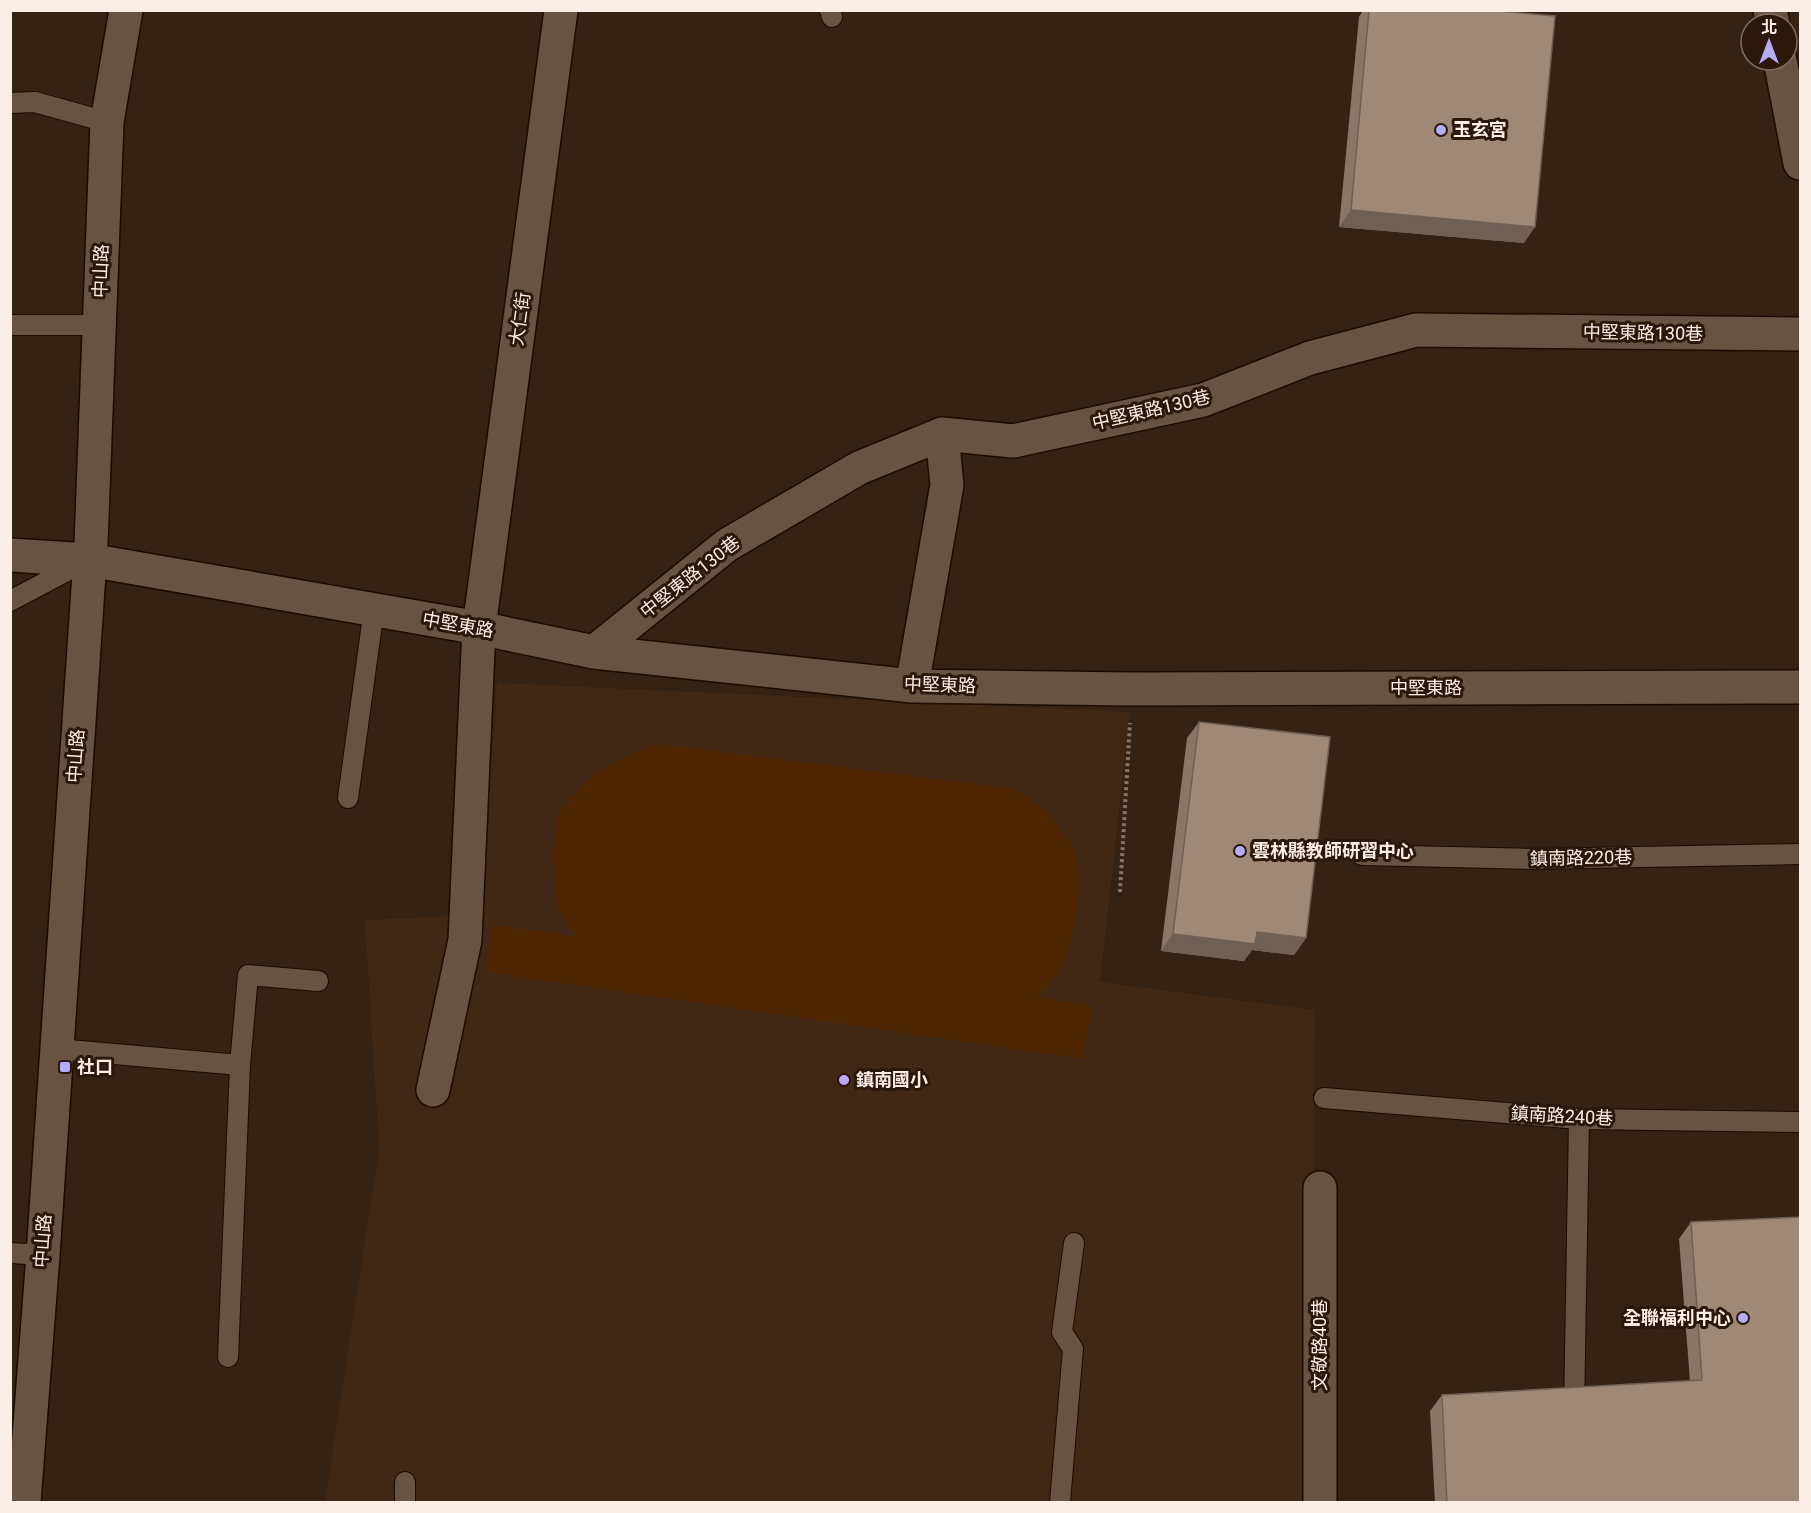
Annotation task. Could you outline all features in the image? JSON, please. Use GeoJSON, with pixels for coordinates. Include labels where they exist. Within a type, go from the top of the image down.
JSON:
{"type":"FeatureCollection","features":[{"type":"Feature","properties":{"kind":"street","name":"中山路"},"geometry":{"type":"LineString","coordinates":[[24,1503],[90,560],[107,122],[126,10]]}},
{"type":"Feature","properties":{"kind":"street","name":"大仁街"},"geometry":{"type":"LineString","coordinates":[[433,1090],[465,940],[479,628],[561,10]]}},
{"type":"Feature","properties":{"kind":"street"},"geometry":{"type":"LineString","coordinates":[[1782,72],[1800,164]]}},
{"type":"Feature","properties":{"kind":"street","name":"中堅東路130巷"},"geometry":{"type":"LineString","coordinates":[[594,652],[727,545],[859,468],[942,434],[1013,441],[1203,400],[1310,358],[1416,330],[1800,334]]}},
{"type":"Feature","properties":{"kind":"street"},"geometry":{"type":"LineString","coordinates":[[912,686],[947,485],[942,434]]}},
{"type":"Feature","properties":{"kind":"street","name":"中堅東路"},"geometry":{"type":"LineString","coordinates":[[10,555],[90,560],[479,628],[594,652],[912,686],[1132,689],[1800,687]]}},
{"type":"Feature","properties":{"kind":"street","name":"文敬路40巷"},"geometry":{"type":"LineString","coordinates":[[1320,1188],[1320,1503]]}},
{"type":"Feature","properties":{"kind":"lane"},"geometry":{"type":"LineString","coordinates":[[10,103],[35,102],[107,122]]}},
{"type":"Feature","properties":{"kind":"lane"},"geometry":{"type":"LineString","coordinates":[[10,325],[99,325]]}},
{"type":"Feature","properties":{"kind":"lane"},"geometry":{"type":"LineString","coordinates":[[10,601],[90,560]]}},
{"type":"Feature","properties":{"kind":"lane"},"geometry":{"type":"LineString","coordinates":[[348,798],[374,609]]}},
{"type":"Feature","properties":{"kind":"lane","name":"鎮南路220巷"},"geometry":{"type":"LineString","coordinates":[[1362,855],[1533,859],[1800,854]]}},
{"type":"Feature","properties":{"kind":"lane"},"geometry":{"type":"LineString","coordinates":[[228,1358],[240,1065],[248,975],[318,981]]}},
{"type":"Feature","properties":{"kind":"lane"},"geometry":{"type":"LineString","coordinates":[[57,1049],[240,1065]]}},
{"type":"Feature","properties":{"kind":"lane","name":"鎮南路240巷"},"geometry":{"type":"LineString","coordinates":[[1324,1098],[1579,1119],[1800,1122]]}},
{"type":"Feature","properties":{"kind":"lane"},"geometry":{"type":"LineString","coordinates":[[1574,1417],[1579,1119]]}},
{"type":"Feature","properties":{"kind":"lane"},"geometry":{"type":"LineString","coordinates":[[1060,1503],[1072,1349],[1062,1332],[1074,1243]]}},
{"type":"Feature","properties":{"kind":"lane"},"geometry":{"type":"LineString","coordinates":[[10,1253],[43,1255]]}},
{"type":"Feature","properties":{"kind":"lane"},"geometry":{"type":"LineString","coordinates":[[405,1482],[405,1503]]}},
{"type":"Feature","properties":{"kind":"path"},"geometry":{"type":"LineString","coordinates":[[1120,892],[1132,689]]}},
{"type":"Feature","properties":{"kind":"shaded area","name":"鎮南國小"},"geometry":{"type":"Polygon","coordinates":[[[497,683],[1130,712],[1100,982],[1314,1010],[1311,1502],[325,1502],[379,1149],[365,920],[480,915],[497,683]]]}},
{"type":"Feature","properties":{"kind":"shaded area"},"geometry":{"type":"Polygon","coordinates":[[[657,744],[1015,789],[1047,812],[1074,847],[1080,881],[1069,952],[1054,978],[1036,997],[1092,1006],[1083,1059],[486,972],[493,925],[576,936],[558,909],[552,856],[559,811],[594,774],[630,754],[657,744]]]}},
{"type":"Feature","properties":{"kind":"building","name":"玉玄宮"},"geometry":{"type":"Polygon","coordinates":[[[1369,10],[1488,10],[1555,16],[1535,227],[1351,210],[1369,10]]]}},
{"type":"Feature","properties":{"kind":"building","name":"雲林縣教師研習中心"},"geometry":{"type":"Polygon","coordinates":[[[1199,722],[1330,737],[1306,938],[1257,932],[1255,944],[1173,934],[1199,722]]]}},
{"type":"Feature","properties":{"kind":"building","name":"全聯福利中心"},"geometry":{"type":"Polygon","coordinates":[[[1800,1217],[1800,1503],[1447,1503],[1442,1395],[1702,1380],[1691,1222],[1800,1217]]]}},
{"type":"Feature","properties":{"kind":"place","name":"玉玄宮"},"geometry":{"type":"Point","coordinates":[1441,130]}},
{"type":"Feature","properties":{"kind":"place","name":"雲林縣教師研習中心"},"geometry":{"type":"Point","coordinates":[1240,851]}},
{"type":"Feature","properties":{"kind":"place","name":"社口"},"geometry":{"type":"Point","coordinates":[65,1067]}},
{"type":"Feature","properties":{"kind":"place","name":"鎮南國小"},"geometry":{"type":"Point","coordinates":[844,1080]}},
{"type":"Feature","properties":{"kind":"place","name":"全聯福利中心"},"geometry":{"type":"Point","coordinates":[1743,1318]}}]}
